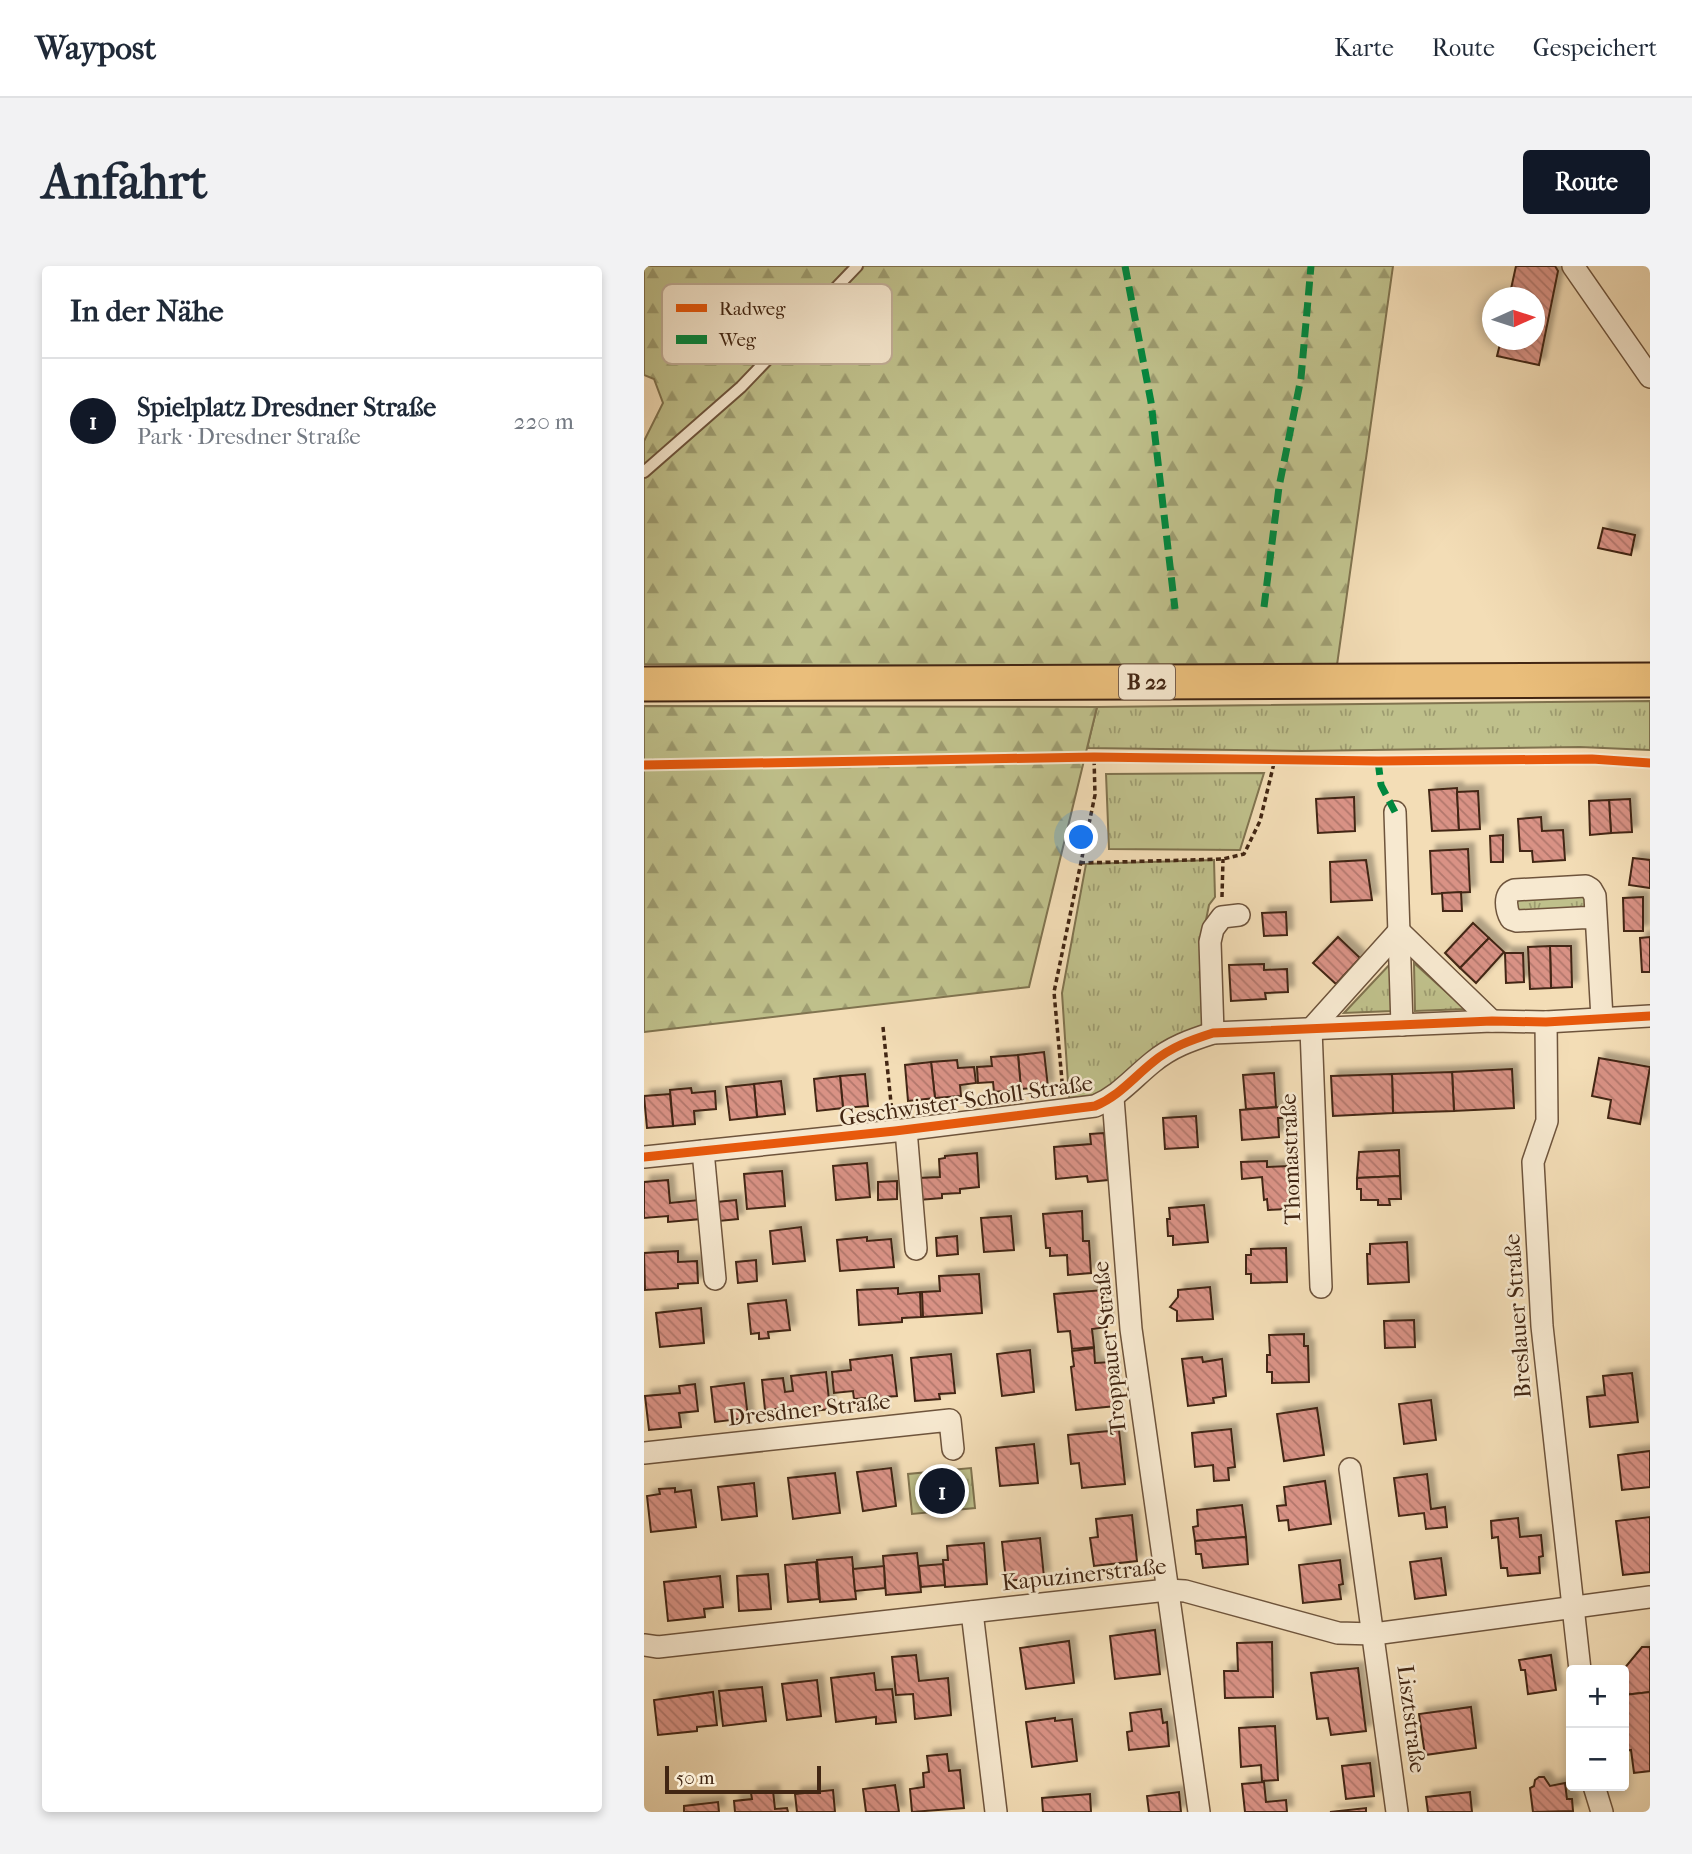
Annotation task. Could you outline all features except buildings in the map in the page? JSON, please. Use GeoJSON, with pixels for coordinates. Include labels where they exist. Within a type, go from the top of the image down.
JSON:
{"type":"FeatureCollection","features":[{"type":"Feature","properties":{"kind":"main road","name":"B 22"},"geometry":{"type":"LineString","coordinates":[[644,684],[1650,680]]}},
{"type":"Feature","properties":{"kind":"street"},"geometry":{"type":"LineString","coordinates":[[1573,266],[1650,377]]}},
{"type":"Feature","properties":{"kind":"street"},"geometry":{"type":"LineString","coordinates":[[1395,812],[1402,1025]]}},
{"type":"Feature","properties":{"kind":"street"},"geometry":{"type":"LineString","coordinates":[[1213,1033],[1210,942],[1213,929],[1230,916]]}},
{"type":"Feature","properties":{"kind":"street"},"geometry":{"type":"LineString","coordinates":[[1596,917],[1602,1018]]}},
{"type":"Feature","properties":{"kind":"street"},"geometry":{"type":"LineString","coordinates":[[1399,932],[1492,1021]]}},
{"type":"Feature","properties":{"kind":"street"},"geometry":{"type":"LineString","coordinates":[[1311,1029],[1399,932]]}},
{"type":"Feature","properties":{"kind":"street","name":"Geschwister-Scholl-Straße"},"geometry":{"type":"LineString","coordinates":[[644,1157],[1095,1107],[1113,1098],[1154,1061],[1180,1044],[1213,1033],[1650,1016]]}},
{"type":"Feature","properties":{"kind":"street","name":"Breslauer Straße"},"geometry":{"type":"LineString","coordinates":[[1546,1022],[1547,1121],[1534,1162],[1542,1326],[1579,1665]]}},
{"type":"Feature","properties":{"kind":"street","name":"Thomastraße"},"geometry":{"type":"LineString","coordinates":[[1311,1029],[1321,1287]]}},
{"type":"Feature","properties":{"kind":"street","name":"Troppauer Straße"},"geometry":{"type":"LineString","coordinates":[[1113,1098],[1131,1329],[1199,1812]]}},
{"type":"Feature","properties":{"kind":"street","name":"Geschwister-Scholl-Straße"},"geometry":{"type":"LineString","coordinates":[[900,1130],[916,1249]]}},
{"type":"Feature","properties":{"kind":"street"},"geometry":{"type":"LineString","coordinates":[[703,1152],[715,1279]]}},
{"type":"Feature","properties":{"kind":"street","name":"Dresdner Straße"},"geometry":{"type":"LineString","coordinates":[[644,1453],[950,1420],[953,1449]]}},
{"type":"Feature","properties":{"kind":"street","name":"Lisztstraße"},"geometry":{"type":"LineString","coordinates":[[1350,1469],[1397,1812]]}},
{"type":"Feature","properties":{"kind":"street","name":"Kapuzinerstraße"},"geometry":{"type":"LineString","coordinates":[[644,1645],[658,1647],[1167,1590],[1185,1591],[1339,1633],[1374,1633],[1650,1597]]}},
{"type":"Feature","properties":{"kind":"street"},"geometry":{"type":"LineString","coordinates":[[972,1612],[996,1812]]}},
{"type":"Feature","properties":{"kind":"street"},"geometry":{"type":"LineString","coordinates":[[1596,1791],[1602,1812]]}},
{"type":"Feature","properties":{"kind":"lane"},"geometry":{"type":"LineString","coordinates":[[840,284],[857,266]]}},
{"type":"Feature","properties":{"kind":"lane"},"geometry":{"type":"LineString","coordinates":[[644,472],[741,387],[763,364]]}},
{"type":"Feature","properties":{"kind":"path"},"geometry":{"type":"LineString","coordinates":[[1064,1111],[1054,992],[1095,795],[1094,757]]}},
{"type":"Feature","properties":{"kind":"path"},"geometry":{"type":"LineString","coordinates":[[1080,863],[1223,859],[1244,854],[1260,821],[1275,759]]}},
{"type":"Feature","properties":{"kind":"path"},"geometry":{"type":"LineString","coordinates":[[1223,859],[1230,916]]}},
{"type":"Feature","properties":{"kind":"path"},"geometry":{"type":"LineString","coordinates":[[883,1027],[900,1130]]}},
{"type":"Feature","properties":{"kind":"green space"},"geometry":{"type":"Polygon","coordinates":[[[644,266],[1393,266],[1337,665],[644,664],[644,441],[663,403],[654,379],[644,375],[644,266]]]}},
{"type":"Feature","properties":{"kind":"green space"},"geometry":{"type":"Polygon","coordinates":[[[1650,701],[1650,750],[1580,747],[1301,751],[1087,748],[1097,707],[1650,701]]]}},
{"type":"Feature","properties":{"kind":"green space"},"geometry":{"type":"Polygon","coordinates":[[[644,706],[1097,707],[1029,987],[644,1032],[644,706]]]}},
{"type":"Feature","properties":{"kind":"green space"},"geometry":{"type":"Polygon","coordinates":[[[1264,773],[1240,850],[1109,849],[1106,774],[1264,773]]]}},
{"type":"Feature","properties":{"kind":"green space"},"geometry":{"type":"Polygon","coordinates":[[[1214,860],[1215,897],[1209,905],[1205,925],[1207,1025],[1108,1089],[1091,1096],[1069,1098],[1062,993],[1086,864],[1214,860]]]}},
{"type":"Feature","properties":{"kind":"green space"},"geometry":{"type":"Polygon","coordinates":[[[1582,894],[1586,898],[1586,906],[1582,910],[1519,912],[1515,908],[1518,897],[1582,894]]]}},
{"type":"Feature","properties":{"kind":"green space"},"geometry":{"type":"Polygon","coordinates":[[[1391,963],[1392,1011],[1344,1013],[1391,963]]]}},
{"type":"Feature","properties":{"kind":"green space"},"geometry":{"type":"Polygon","coordinates":[[[1414,963],[1465,1009],[1415,1011],[1414,963]]]}},
{"type":"Feature","properties":{"kind":"green space"},"geometry":{"type":"Polygon","coordinates":[[[971,1468],[975,1508],[912,1514],[908,1474],[971,1468]]]}},
{"type":"Feature","properties":{"kind":"marked path"},"geometry":{"type":"LineString","coordinates":[[1125,266],[1151,402],[1175,609]]}},
{"type":"Feature","properties":{"kind":"marked path"},"geometry":{"type":"LineString","coordinates":[[1264,607],[1279,487],[1301,378],[1311,266]]}},
{"type":"Feature","properties":{"kind":"marked path"},"geometry":{"type":"LineString","coordinates":[[1378,761],[1381,785],[1395,812]]}},
{"type":"Feature","properties":{"kind":"cycle path"},"geometry":{"type":"LineString","coordinates":[[644,765],[1094,757],[1378,761],[1592,759],[1650,763]]}},
{"type":"Feature","properties":{"kind":"cycle path"},"geometry":{"type":"LineString","coordinates":[[644,1157],[895,1131],[1095,1106],[1119,1092],[1167,1052],[1213,1033],[1650,1016]]}},
{"type":"Feature","properties":{"kind":"place","name":"Spielplatz Dresdner Straße"},"geometry":{"type":"Point","coordinates":[942,1491]}}]}
